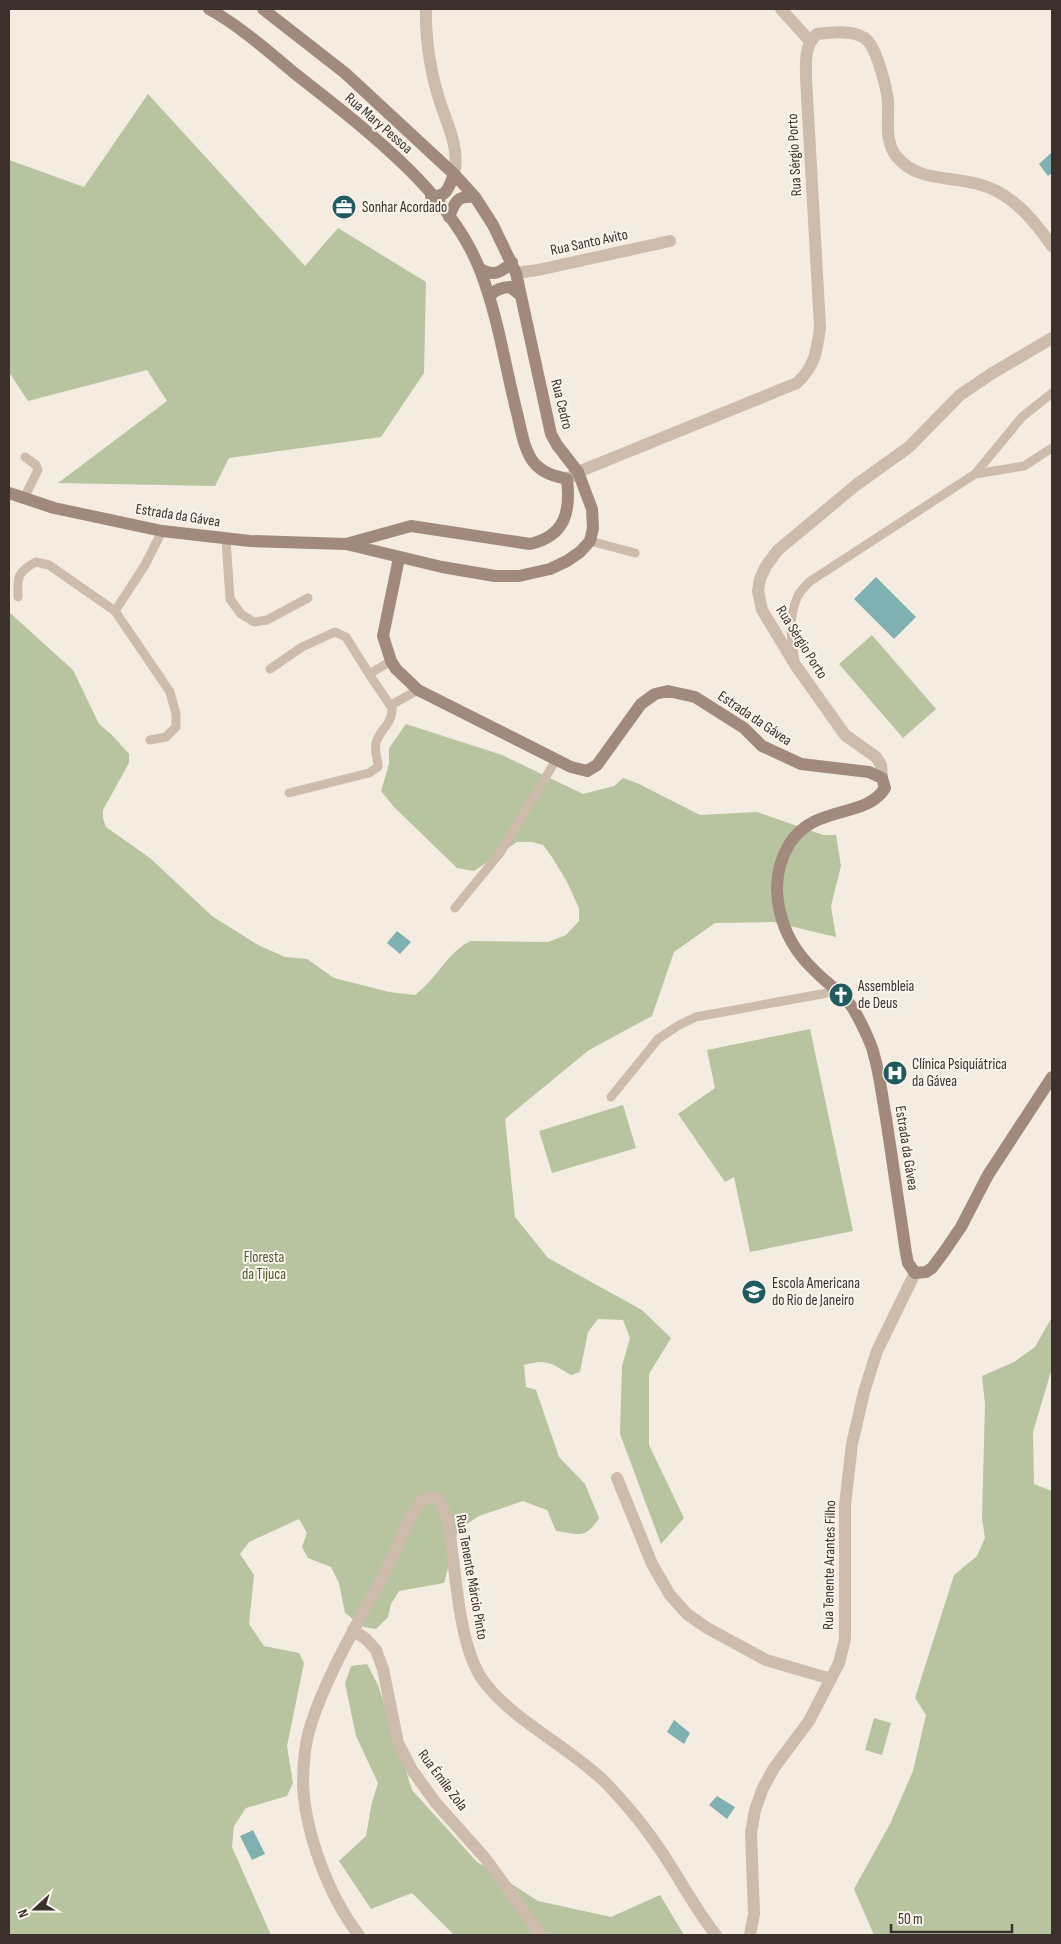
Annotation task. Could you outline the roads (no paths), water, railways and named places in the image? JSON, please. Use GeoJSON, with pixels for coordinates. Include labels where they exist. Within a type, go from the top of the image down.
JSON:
{"type":"FeatureCollection","features":[{"type":"Feature","properties":{"kind":"street","name":"Rua Mary Pessoa"},"geometry":{"type":"LineString","coordinates":[[209,9],[264,48],[391,153],[449,217],[462,236],[479,268],[490,296]]}},
{"type":"Feature","properties":{"kind":"street","name":"Rua Mary Pessoa"},"geometry":{"type":"LineString","coordinates":[[263,9],[345,73],[454,174],[475,197],[493,225],[514,268]]}},
{"type":"Feature","properties":{"kind":"street"},"geometry":{"type":"LineString","coordinates":[[426,9],[430,57],[437,94],[451,133],[456,156],[454,174],[444,194],[439,197],[431,196]]}},
{"type":"Feature","properties":{"kind":"street"},"geometry":{"type":"LineString","coordinates":[[782,9],[809,40],[816,34],[849,32],[868,41],[881,68],[888,102],[888,136],[896,156],[910,169],[928,177],[979,184],[1002,194],[1033,219],[1052,246]]}},
{"type":"Feature","properties":{"kind":"street","name":"Rua Sérgio Porto"},"geometry":{"type":"LineString","coordinates":[[567,479],[578,472],[797,383],[808,373],[817,353],[820,327],[806,78],[806,51],[809,40]]}},
{"type":"Feature","properties":{"kind":"street"},"geometry":{"type":"LineString","coordinates":[[449,217],[459,198],[466,196],[475,197]]}},
{"type":"Feature","properties":{"kind":"street","name":"Rua Santo Avito"},"geometry":{"type":"LineString","coordinates":[[514,268],[538,270],[670,241]]}},
{"type":"Feature","properties":{"kind":"street"},"geometry":{"type":"LineString","coordinates":[[479,268],[486,273],[494,274],[514,268]]}},
{"type":"Feature","properties":{"kind":"street","name":"Rua Cedro"},"geometry":{"type":"LineString","coordinates":[[514,268],[551,434],[578,472],[592,509],[593,528],[590,541]]}},
{"type":"Feature","properties":{"kind":"street"},"geometry":{"type":"LineString","coordinates":[[519,294],[510,287],[502,287],[495,290],[490,296],[513,396],[529,454],[535,464],[546,473],[567,479]]}},
{"type":"Feature","properties":{"kind":"street","name":"Rua Sérgio Porto"},"geometry":{"type":"LineString","coordinates":[[882,778],[881,765],[876,757],[845,735],[796,666],[762,610],[758,591],[760,579],[766,566],[778,550],[856,485],[909,447],[960,395],[990,374],[1052,338]]}},
{"type":"Feature","properties":{"kind":"street","name":"Estrada da Gávea"},"geometry":{"type":"LineString","coordinates":[[346,544],[411,526],[530,544],[544,541],[553,534],[567,515],[569,497],[567,479]]}},
{"type":"Feature","properties":{"kind":"street","name":"Estrada da Gávea"},"geometry":{"type":"LineString","coordinates":[[9,493],[54,508],[162,531],[226,539],[346,544],[399,558],[383,636],[390,661],[418,690],[571,767],[586,771],[597,765],[641,704],[655,694],[668,691],[694,697],[744,728],[762,746],[801,764],[869,772],[882,778],[885,788],[874,800],[861,806],[828,815],[802,828],[790,843],[781,868],[776,892],[780,917],[791,941],[801,957],[814,971],[838,991],[852,1007],[874,1053],[895,1174],[906,1253],[908,1263],[915,1273]]}},
{"type":"Feature","properties":{"kind":"street"},"geometry":{"type":"LineString","coordinates":[[399,558],[468,572],[495,576],[519,576],[550,569],[567,562],[590,541]]}},
{"type":"Feature","properties":{"kind":"street"},"geometry":{"type":"LineString","coordinates":[[915,1273],[920,1274],[932,1268],[944,1252],[961,1227],[988,1175],[1052,1078]]}},
{"type":"Feature","properties":{"kind":"street","name":"Rua Tenente Arantes Filho"},"geometry":{"type":"LineString","coordinates":[[750,1935],[754,1914],[751,1833],[755,1810],[770,1774],[809,1721],[839,1663],[845,1639],[845,1505],[852,1444],[864,1392],[877,1351],[915,1273]]}},
{"type":"Feature","properties":{"kind":"street"},"geometry":{"type":"LineString","coordinates":[[617,1478],[652,1564],[670,1595],[687,1614],[707,1628],[766,1660],[831,1679]]}},
{"type":"Feature","properties":{"kind":"street","name":"Rua Tenente Márcio Pinto"},"geometry":{"type":"LineString","coordinates":[[359,1935],[338,1900],[323,1868],[306,1811],[305,1758],[310,1726],[321,1696],[412,1515],[420,1502],[428,1497],[437,1497],[442,1504],[450,1536],[469,1654],[481,1678],[498,1698],[579,1760],[632,1811],[716,1935]]}},
{"type":"Feature","properties":{"kind":"street","name":"Rua Émile Zola"},"geometry":{"type":"LineString","coordinates":[[353,1630],[366,1639],[376,1650],[383,1669],[398,1743],[412,1770],[436,1803],[485,1858],[541,1935]]}},
{"type":"Feature","properties":{"kind":"lane"},"geometry":{"type":"LineString","coordinates":[[796,666],[791,636],[792,615],[797,597],[809,582],[975,474],[1022,417],[1052,393]]}},
{"type":"Feature","properties":{"kind":"lane"},"geometry":{"type":"LineString","coordinates":[[975,474],[1024,466],[1052,448]]}},
{"type":"Feature","properties":{"kind":"lane"},"geometry":{"type":"LineString","coordinates":[[24,498],[38,470],[36,465],[25,457]]}},
{"type":"Feature","properties":{"kind":"lane"},"geometry":{"type":"LineString","coordinates":[[115,611],[145,565],[162,531]]}},
{"type":"Feature","properties":{"kind":"lane"},"geometry":{"type":"LineString","coordinates":[[226,539],[230,598],[240,614],[254,622],[267,620],[308,598]]}},
{"type":"Feature","properties":{"kind":"lane"},"geometry":{"type":"LineString","coordinates":[[590,541],[635,553]]}},
{"type":"Feature","properties":{"kind":"lane"},"geometry":{"type":"LineString","coordinates":[[18,597],[17,580],[25,568],[36,562],[49,565],[115,611],[170,692],[176,714],[176,728],[166,737],[150,740]]}},
{"type":"Feature","properties":{"kind":"lane"},"geometry":{"type":"LineString","coordinates":[[270,669],[302,647],[335,632],[346,637],[391,705],[393,714],[376,741],[378,767],[375,770],[289,793]]}},
{"type":"Feature","properties":{"kind":"lane"},"geometry":{"type":"LineString","coordinates":[[369,674],[390,661]]}},
{"type":"Feature","properties":{"kind":"lane"},"geometry":{"type":"LineString","coordinates":[[391,705],[418,690]]}},
{"type":"Feature","properties":{"kind":"lane"},"geometry":{"type":"LineString","coordinates":[[454,908],[500,853],[556,760]]}},
{"type":"Feature","properties":{"kind":"lane"},"geometry":{"type":"LineString","coordinates":[[612,1097],[658,1039],[678,1024],[696,1017],[838,991]]}},
{"type":"Feature","properties":{"kind":"water"},"geometry":{"type":"Polygon","coordinates":[[[1052,152],[1052,173],[1048,176],[1039,164],[1052,152]]]}},
{"type":"Feature","properties":{"kind":"water"},"geometry":{"type":"Polygon","coordinates":[[[876,577],[916,617],[894,639],[854,599],[876,577]]]}},
{"type":"Feature","properties":{"kind":"water"},"geometry":{"type":"Polygon","coordinates":[[[397,931],[411,942],[400,954],[387,943],[397,931]]]}},
{"type":"Feature","properties":{"kind":"water"},"geometry":{"type":"Polygon","coordinates":[[[674,1720],[690,1733],[684,1744],[667,1732],[674,1720]]]}},
{"type":"Feature","properties":{"kind":"water"},"geometry":{"type":"Polygon","coordinates":[[[717,1796],[735,1807],[727,1819],[709,1805],[717,1796]]]}},
{"type":"Feature","properties":{"kind":"water"},"geometry":{"type":"Polygon","coordinates":[[[253,1830],[265,1854],[252,1860],[240,1836],[253,1830]]]}},
{"type":"Feature","properties":{"kind":"place","name":"Sonhar Acordado"},"geometry":{"type":"Point","coordinates":[344,207]}},
{"type":"Feature","properties":{"kind":"place","name":"Assembleia de Deus"},"geometry":{"type":"Point","coordinates":[841,995]}},
{"type":"Feature","properties":{"kind":"place","name":"Clínica Psiquiátrica da Gávea"},"geometry":{"type":"Point","coordinates":[895,1073]}},
{"type":"Feature","properties":{"kind":"place","name":"Escola Americana do Rio de Janeiro"},"geometry":{"type":"Point","coordinates":[754,1292]}},
{"type":"Feature","properties":{"kind":"park label","name":"Floresta da Tijuca"},"geometry":{"type":"Point","coordinates":[264,1266]}}]}
